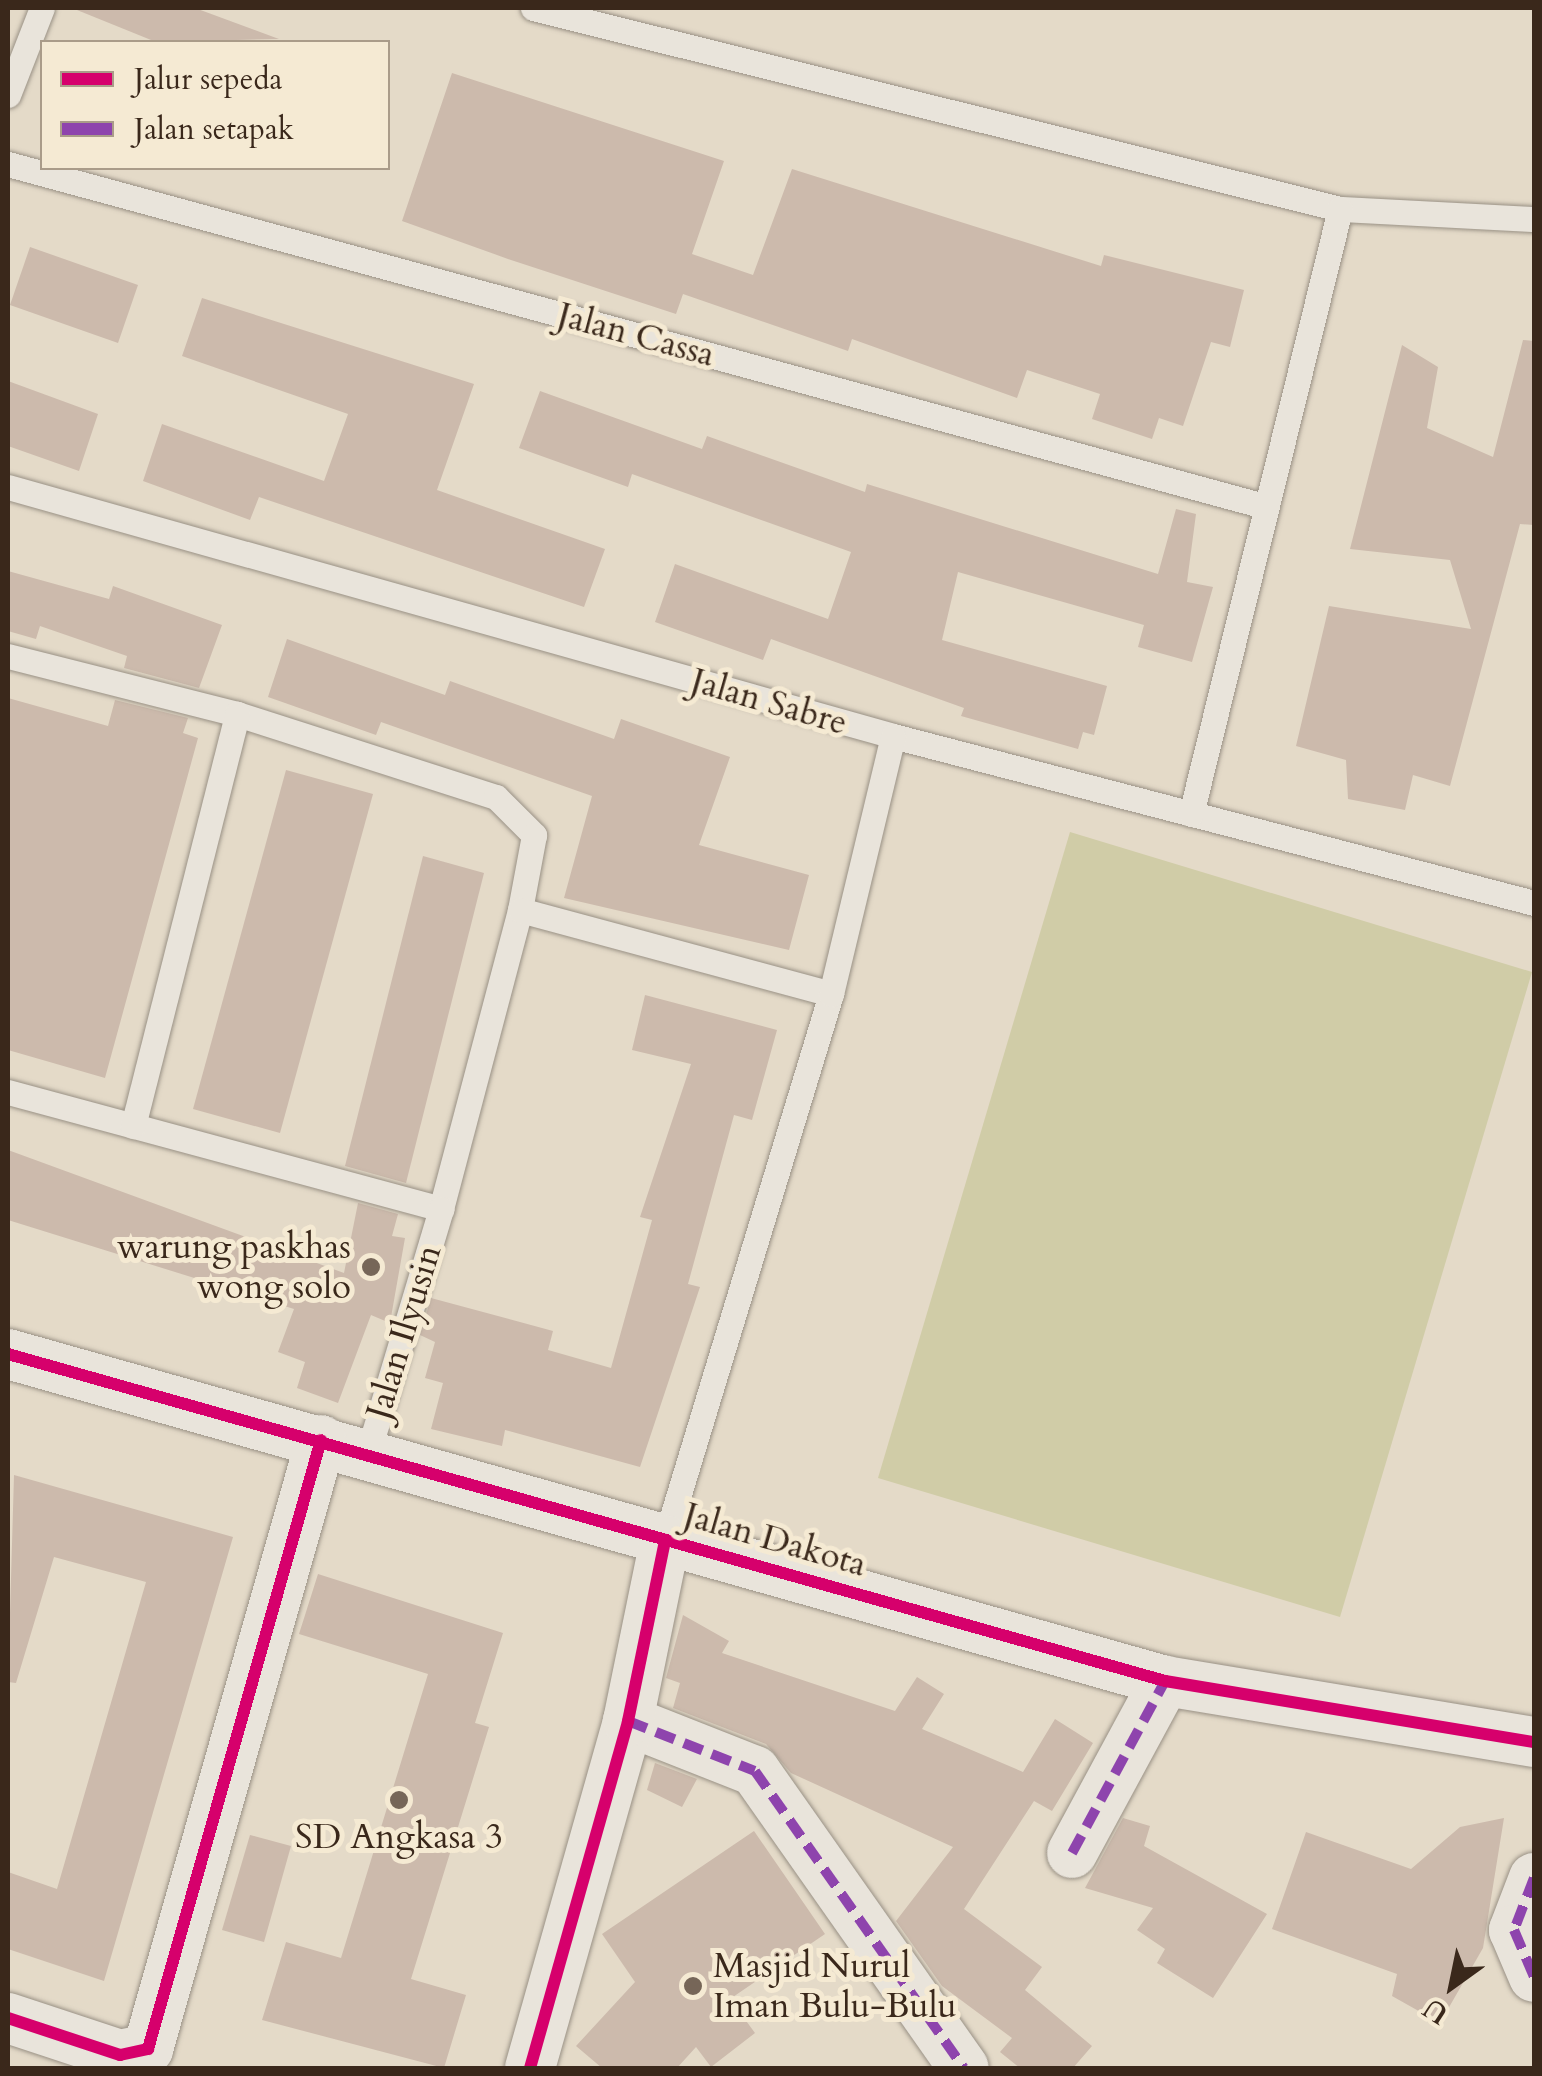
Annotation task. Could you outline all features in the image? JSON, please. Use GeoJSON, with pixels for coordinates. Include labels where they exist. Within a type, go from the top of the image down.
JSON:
{"type":"FeatureCollection","features":[{"type":"Feature","properties":{"kind":"street","name":"Jalan Dakota"},"geometry":{"type":"LineString","coordinates":[[8,1354],[1164,1681],[1534,1742]]}},
{"type":"Feature","properties":{"kind":"street"},"geometry":{"type":"LineString","coordinates":[[8,2018],[120,2055],[148,2049],[344,1448]]}},
{"type":"Feature","properties":{"kind":"street"},"geometry":{"type":"LineString","coordinates":[[530,2068],[628,1721],[666,1540]]}},
{"type":"Feature","properties":{"kind":"street"},"geometry":{"type":"LineString","coordinates":[[1072,1854],[1164,1681]]}},
{"type":"Feature","properties":{"kind":"street"},"geometry":{"type":"LineString","coordinates":[[628,1721],[756,1771],[964,2068]]}},
{"type":"Feature","properties":{"kind":"street"},"geometry":{"type":"LineString","coordinates":[[1534,1878],[1514,1930],[1534,1977]]}},
{"type":"Feature","properties":{"kind":"lane"},"geometry":{"type":"LineString","coordinates":[[8,95],[42,8]]}},
{"type":"Feature","properties":{"kind":"lane"},"geometry":{"type":"LineString","coordinates":[[533,8],[1340,209],[1534,219]]}},
{"type":"Feature","properties":{"kind":"lane","name":"Jalan Cassa"},"geometry":{"type":"LineString","coordinates":[[8,164],[1264,506]]}},
{"type":"Feature","properties":{"kind":"lane"},"geometry":{"type":"LineString","coordinates":[[1191,814],[1340,209]]}},
{"type":"Feature","properties":{"kind":"lane","name":"Jalan Sabre"},"geometry":{"type":"LineString","coordinates":[[8,487],[893,736],[1534,904]]}},
{"type":"Feature","properties":{"kind":"lane"},"geometry":{"type":"LineString","coordinates":[[8,656],[236,714],[133,1126]]}},
{"type":"Feature","properties":{"kind":"lane","name":"Jalan Ilyusin"},"geometry":{"type":"LineString","coordinates":[[236,714],[496,797],[534,835],[520,910],[440,1209],[344,1448]]}},
{"type":"Feature","properties":{"kind":"lane"},"geometry":{"type":"LineString","coordinates":[[666,1540],[831,994],[893,736]]}},
{"type":"Feature","properties":{"kind":"lane"},"geometry":{"type":"LineString","coordinates":[[520,910],[831,994]]}},
{"type":"Feature","properties":{"kind":"lane"},"geometry":{"type":"LineString","coordinates":[[8,1092],[440,1209]]}},
{"type":"Feature","properties":{"kind":"shaded area"},"geometry":{"type":"Polygon","coordinates":[[[1070,832],[1532,972],[1340,1617],[878,1478],[1070,832]]]}},
{"type":"Feature","properties":{"kind":"building"},"geometry":{"type":"Polygon","coordinates":[[[72,8],[195,8],[279,39],[238,40],[151,40],[72,8]]]}},
{"type":"Feature","properties":{"kind":"building"},"geometry":{"type":"Polygon","coordinates":[[[452,73],[724,161],[692,254],[753,275],[792,169],[1101,266],[1104,255],[1244,290],[1230,347],[1211,342],[1183,426],[1159,418],[1152,439],[1092,419],[1100,394],[1027,370],[1017,398],[852,339],[848,351],[683,294],[676,314],[511,260],[402,221],[452,73]]]}},
{"type":"Feature","properties":{"kind":"building"},"geometry":{"type":"Polygon","coordinates":[[[30,247],[138,285],[118,343],[10,305],[30,247]]]}},
{"type":"Feature","properties":{"kind":"building"},"geometry":{"type":"Polygon","coordinates":[[[202,298],[474,384],[437,490],[605,549],[584,607],[259,497],[250,520],[143,481],[162,424],[324,481],[348,414],[182,356],[202,298]]]}},
{"type":"Feature","properties":{"kind":"building"},"geometry":{"type":"Polygon","coordinates":[[[1523,340],[1534,341],[1534,525],[1520,524],[1450,786],[1413,775],[1405,810],[1348,799],[1346,760],[1296,746],[1329,606],[1471,629],[1450,560],[1350,549],[1402,345],[1438,367],[1427,428],[1493,457],[1523,340]]]}},
{"type":"Feature","properties":{"kind":"building"},"geometry":{"type":"Polygon","coordinates":[[[8,381],[98,414],[79,471],[8,446],[8,381]]]}},
{"type":"Feature","properties":{"kind":"building"},"geometry":{"type":"Polygon","coordinates":[[[540,391],[702,449],[707,436],[865,492],[867,484],[1158,574],[1176,509],[1196,514],[1187,582],[1213,587],[1192,662],[1138,647],[1144,625],[958,572],[942,640],[1107,686],[1094,735],[1083,732],[1078,749],[961,716],[964,708],[771,639],[763,660],[655,622],[675,564],[828,619],[851,552],[632,474],[628,487],[519,448],[540,391]]]}},
{"type":"Feature","properties":{"kind":"building"},"geometry":{"type":"Polygon","coordinates":[[[8,571],[109,599],[113,586],[222,625],[199,688],[124,668],[127,656],[40,626],[36,639],[8,631],[8,571]]]}},
{"type":"Feature","properties":{"kind":"building"},"geometry":{"type":"Polygon","coordinates":[[[287,639],[445,695],[450,681],[614,739],[621,719],[730,757],[699,845],[809,875],[789,950],[564,898],[592,796],[381,722],[376,735],[268,697],[287,639]]]}},
{"type":"Feature","properties":{"kind":"building"},"geometry":{"type":"Polygon","coordinates":[[[8,698],[108,726],[115,700],[188,718],[183,733],[198,738],[105,1078],[8,1050],[8,698]]]}},
{"type":"Feature","properties":{"kind":"building"},"geometry":{"type":"Polygon","coordinates":[[[286,770],[373,794],[280,1133],[193,1109],[286,770]]]}},
{"type":"Feature","properties":{"kind":"building"},"geometry":{"type":"Polygon","coordinates":[[[423,856],[484,873],[406,1183],[345,1166],[423,856]]]}},
{"type":"Feature","properties":{"kind":"building"},"geometry":{"type":"Polygon","coordinates":[[[645,995],[777,1030],[752,1120],[734,1115],[688,1284],[700,1287],[640,1467],[505,1430],[502,1446],[431,1429],[443,1383],[425,1378],[435,1342],[420,1335],[431,1298],[553,1331],[548,1350],[611,1368],[652,1220],[640,1217],[691,1064],[632,1050],[645,995]]]}},
{"type":"Feature","properties":{"kind":"building"},"geometry":{"type":"Polygon","coordinates":[[[8,1150],[344,1273],[358,1203],[398,1214],[392,1236],[405,1238],[390,1323],[371,1315],[338,1403],[297,1388],[305,1362],[278,1352],[294,1309],[8,1220],[8,1150]]]}},
{"type":"Feature","properties":{"kind":"building"},"geometry":{"type":"Polygon","coordinates":[[[14,1475],[233,1537],[104,1981],[8,1949],[8,1872],[57,1889],[146,1582],[54,1557],[16,1683],[8,1682],[14,1475]]]}},
{"type":"Feature","properties":{"kind":"building"},"geometry":{"type":"Polygon","coordinates":[[[318,1574],[503,1633],[475,1723],[489,1727],[411,1979],[466,1995],[444,2068],[262,2020],[286,1942],[341,1958],[428,1674],[299,1634],[318,1574]]]}},
{"type":"Feature","properties":{"kind":"building"},"geometry":{"type":"Polygon","coordinates":[[[683,1615],[729,1641],[722,1653],[895,1711],[917,1677],[944,1694],[922,1729],[1023,1772],[1055,1719],[1093,1743],[1052,1811],[1034,1801],[964,1909],[1042,1967],[1025,1990],[1092,2046],[1073,2068],[1020,2068],[1000,2052],[1012,2038],[942,1986],[896,1921],[953,1847],[791,1773],[766,1744],[673,1708],[680,1683],[666,1678],[683,1615]]]}},
{"type":"Feature","properties":{"kind":"building"},"geometry":{"type":"Polygon","coordinates":[[[655,1763],[697,1779],[682,1807],[647,1790],[655,1763]]]}},
{"type":"Feature","properties":{"kind":"building"},"geometry":{"type":"Polygon","coordinates":[[[1123,1818],[1150,1826],[1144,1846],[1267,1914],[1213,1998],[1157,1963],[1165,1949],[1137,1930],[1153,1908],[1085,1888],[1123,1818]]]}},
{"type":"Feature","properties":{"kind":"building"},"geometry":{"type":"Polygon","coordinates":[[[1504,1818],[1483,1948],[1440,2023],[1392,1996],[1397,1974],[1272,1929],[1306,1832],[1411,1869],[1460,1827],[1504,1818]]]}},
{"type":"Feature","properties":{"kind":"building","name":"Masjid Nurul Iman Bulu-Bulu"},"geometry":{"type":"Polygon","coordinates":[[[754,1831],[825,1934],[730,1999],[755,2033],[711,2067],[696,2047],[677,2068],[602,2068],[576,2046],[635,1982],[602,1934],[754,1831]]]}},
{"type":"Feature","properties":{"kind":"building"},"geometry":{"type":"Polygon","coordinates":[[[250,1835],[291,1846],[264,1942],[222,1930],[250,1835]]]}},
{"type":"Feature","properties":{"kind":"marked path"},"geometry":{"type":"LineString","coordinates":[[1072,1853],[1165,1681]]}},
{"type":"Feature","properties":{"kind":"marked path"},"geometry":{"type":"LineString","coordinates":[[628,1721],[755,1771],[964,2068]]}},
{"type":"Feature","properties":{"kind":"marked path"},"geometry":{"type":"LineString","coordinates":[[1534,1878],[1514,1930],[1534,1977]]}},
{"type":"Feature","properties":{"kind":"cycle path"},"geometry":{"type":"LineString","coordinates":[[8,1354],[1165,1681],[1534,1742]]}},
{"type":"Feature","properties":{"kind":"cycle path"},"geometry":{"type":"LineString","coordinates":[[8,2018],[120,2055],[148,2049],[321,1440]]}},
{"type":"Feature","properties":{"kind":"cycle path"},"geometry":{"type":"LineString","coordinates":[[530,2068],[628,1721],[665,1540]]}},
{"type":"Feature","properties":{"kind":"place","name":"warung paskhas wong solo"},"geometry":{"type":"Point","coordinates":[371,1267]}},
{"type":"Feature","properties":{"kind":"place","name":"SD Angkasa 3"},"geometry":{"type":"Point","coordinates":[399,1800]}},
{"type":"Feature","properties":{"kind":"place","name":"Masjid Nurul Iman Bulu-Bulu"},"geometry":{"type":"Point","coordinates":[693,1986]}}]}
